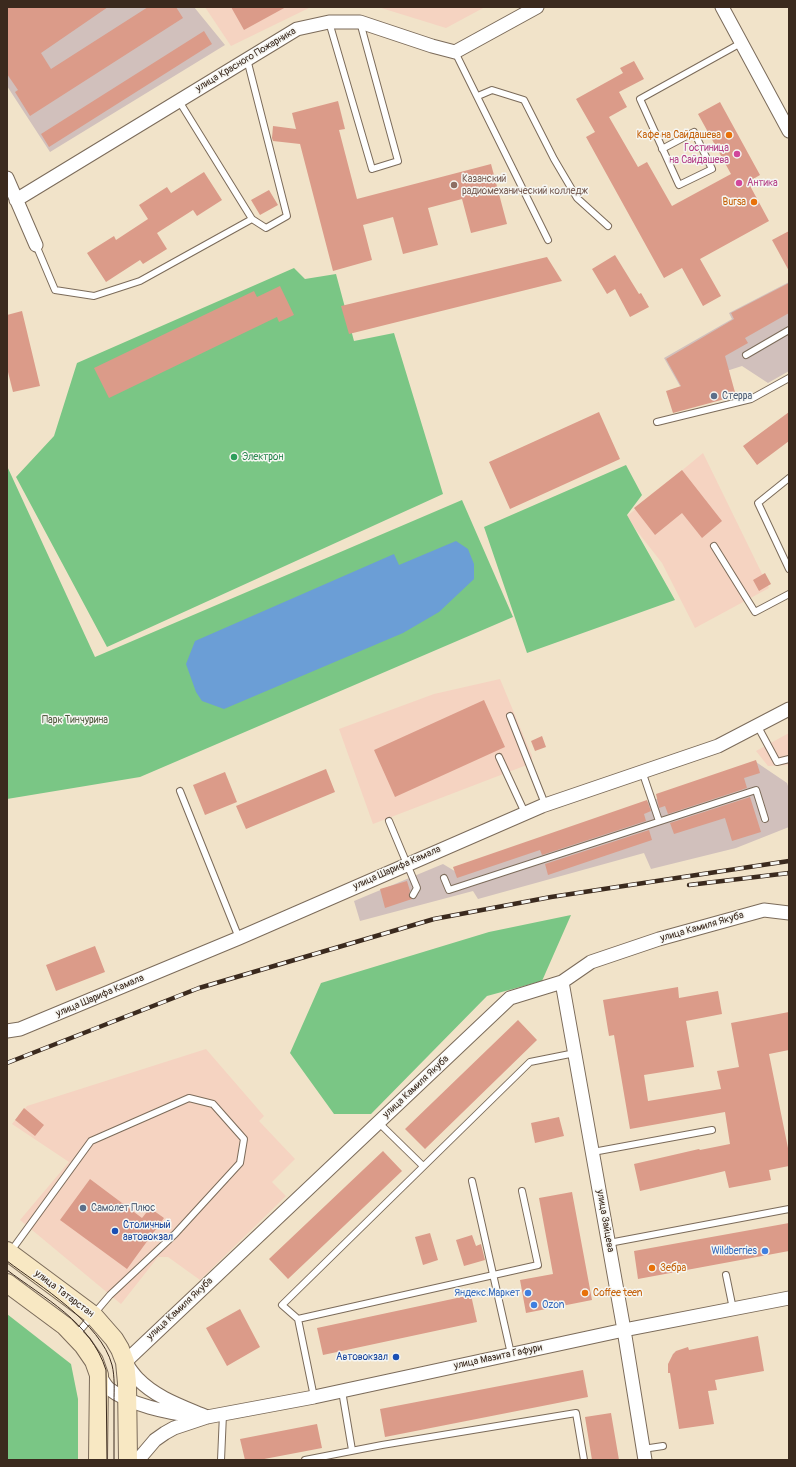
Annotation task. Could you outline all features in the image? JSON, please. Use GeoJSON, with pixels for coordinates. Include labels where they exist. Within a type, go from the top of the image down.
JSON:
{"type":"FeatureCollection","features":[{"type":"Feature","properties":{"kind":"main road","name":"улица Татарстан"},"geometry":{"type":"LineString","coordinates":[[8,1252],[93,1315],[120,1349],[125,1362],[128,1399],[128,1460]]}},
{"type":"Feature","properties":{"kind":"main road"},"geometry":{"type":"LineString","coordinates":[[7,1283],[65,1326],[94,1361],[99,1375],[98,1460]]}},
{"type":"Feature","properties":{"kind":"street"},"geometry":{"type":"LineString","coordinates":[[455,52],[537,7]]}},
{"type":"Feature","properties":{"kind":"street"},"geometry":{"type":"LineString","coordinates":[[722,7],[789,130]]}},
{"type":"Feature","properties":{"kind":"street","name":"улица Красного Пожарника"},"geometry":{"type":"LineString","coordinates":[[16,200],[297,29],[329,22],[360,22],[432,46],[455,52]]}},
{"type":"Feature","properties":{"kind":"street"},"geometry":{"type":"LineString","coordinates":[[7,178],[36,245]]}},
{"type":"Feature","properties":{"kind":"street","name":"улица Шарифа Камала"},"geometry":{"type":"LineString","coordinates":[[7,1031],[20,1029],[239,938],[545,804],[718,746],[789,709]]}},
{"type":"Feature","properties":{"kind":"street","name":"улица Камиля Якуба"},"geometry":{"type":"LineString","coordinates":[[125,1362],[510,998],[562,982],[591,962],[659,939],[764,910],[789,913]]}},
{"type":"Feature","properties":{"kind":"street","name":"улица Зайцева"},"geometry":{"type":"LineString","coordinates":[[562,982],[576,1053],[644,1454]]}},
{"type":"Feature","properties":{"kind":"street","name":"улица Мазита Гафури"},"geometry":{"type":"LineString","coordinates":[[138,1460],[155,1440],[165,1433],[207,1417],[314,1397],[624,1330],[789,1298]]}},
{"type":"Feature","properties":{"kind":"street"},"geometry":{"type":"LineString","coordinates":[[125,1362],[138,1380],[151,1390],[168,1400],[207,1417]]}},
{"type":"Feature","properties":{"kind":"street","name":"улица Мазита Гафури"},"geometry":{"type":"LineString","coordinates":[[99,1375],[107,1386],[114,1392],[148,1407],[168,1412],[207,1417]]}},
{"type":"Feature","properties":{"kind":"lane"},"geometry":{"type":"LineString","coordinates":[[329,22],[372,169],[398,161],[360,22]]}},
{"type":"Feature","properties":{"kind":"lane"},"geometry":{"type":"LineString","coordinates":[[662,149],[694,132],[712,169],[679,185],[662,149],[640,99],[741,43]]}},
{"type":"Feature","properties":{"kind":"lane"},"geometry":{"type":"LineString","coordinates":[[455,52],[548,240]]}},
{"type":"Feature","properties":{"kind":"lane"},"geometry":{"type":"LineString","coordinates":[[178,101],[252,219],[266,228],[287,216],[247,59]]}},
{"type":"Feature","properties":{"kind":"lane"},"geometry":{"type":"LineString","coordinates":[[478,96],[492,90],[524,100],[554,159],[577,198],[608,226]]}},
{"type":"Feature","properties":{"kind":"lane"},"geometry":{"type":"LineString","coordinates":[[36,245],[55,290],[94,296],[140,281],[252,219]]}},
{"type":"Feature","properties":{"kind":"lane"},"geometry":{"type":"LineString","coordinates":[[746,355],[789,330]]}},
{"type":"Feature","properties":{"kind":"lane"},"geometry":{"type":"LineString","coordinates":[[657,422],[751,399],[789,378]]}},
{"type":"Feature","properties":{"kind":"lane"},"geometry":{"type":"LineString","coordinates":[[789,478],[758,503],[789,569]]}},
{"type":"Feature","properties":{"kind":"lane"},"geometry":{"type":"LineString","coordinates":[[714,546],[755,612],[789,594]]}},
{"type":"Feature","properties":{"kind":"lane"},"geometry":{"type":"LineString","coordinates":[[510,716],[545,804]]}},
{"type":"Feature","properties":{"kind":"lane"},"geometry":{"type":"LineString","coordinates":[[757,725],[777,762],[789,759]]}},
{"type":"Feature","properties":{"kind":"lane"},"geometry":{"type":"LineString","coordinates":[[499,757],[525,813]]}},
{"type":"Feature","properties":{"kind":"lane"},"geometry":{"type":"LineString","coordinates":[[642,772],[659,821]]}},
{"type":"Feature","properties":{"kind":"lane"},"geometry":{"type":"LineString","coordinates":[[444,878],[449,890],[756,790],[765,819]]}},
{"type":"Feature","properties":{"kind":"lane"},"geometry":{"type":"LineString","coordinates":[[180,791],[239,938]]}},
{"type":"Feature","properties":{"kind":"lane"},"geometry":{"type":"LineString","coordinates":[[389,821],[417,888],[413,895]]}},
{"type":"Feature","properties":{"kind":"lane"},"geometry":{"type":"LineString","coordinates":[[314,1397],[298,1319],[282,1305],[530,1062],[576,1053]]}},
{"type":"Feature","properties":{"kind":"lane"},"geometry":{"type":"LineString","coordinates":[[8,1252],[91,1141],[189,1098],[213,1104],[244,1139],[240,1163],[175,1234],[110,1295],[74,1336]]}},
{"type":"Feature","properties":{"kind":"lane"},"geometry":{"type":"LineString","coordinates":[[378,1122],[423,1166]]}},
{"type":"Feature","properties":{"kind":"lane"},"geometry":{"type":"LineString","coordinates":[[593,1152],[712,1130]]}},
{"type":"Feature","properties":{"kind":"lane"},"geometry":{"type":"LineString","coordinates":[[472,1181],[511,1354]]}},
{"type":"Feature","properties":{"kind":"lane"},"geometry":{"type":"LineString","coordinates":[[298,1319],[538,1265],[522,1191]]}},
{"type":"Feature","properties":{"kind":"lane"},"geometry":{"type":"LineString","coordinates":[[609,1243],[789,1210]]}},
{"type":"Feature","properties":{"kind":"lane"},"geometry":{"type":"LineString","coordinates":[[726,1275],[733,1309]]}},
{"type":"Feature","properties":{"kind":"lane"},"geometry":{"type":"LineString","coordinates":[[342,1391],[352,1450]]}},
{"type":"Feature","properties":{"kind":"lane"},"geometry":{"type":"LineString","coordinates":[[305,1460],[352,1450],[576,1413],[584,1460]]}},
{"type":"Feature","properties":{"kind":"lane"},"geometry":{"type":"LineString","coordinates":[[221,1460],[223,1414]]}},
{"type":"Feature","properties":{"kind":"lane"},"geometry":{"type":"LineString","coordinates":[[644,1454],[663,1446]]}},
{"type":"Feature","properties":{"kind":"shaded area"},"geometry":{"type":"Polygon","coordinates":[[[7,7],[194,7],[225,45],[50,152],[7,86],[7,7]]]}},
{"type":"Feature","properties":{"kind":"shaded area"},"geometry":{"type":"Polygon","coordinates":[[[205,7],[311,7],[231,46],[205,7]]]}},
{"type":"Feature","properties":{"kind":"shaded area"},"geometry":{"type":"Polygon","coordinates":[[[378,7],[485,7],[446,28],[378,7]]]}},
{"type":"Feature","properties":{"kind":"shaded area"},"geometry":{"type":"Polygon","coordinates":[[[789,282],[789,371],[768,383],[742,366],[680,386],[664,358],[732,319],[729,313],[789,282]]]}},
{"type":"Feature","properties":{"kind":"shaded area"},"geometry":{"type":"Polygon","coordinates":[[[703,453],[769,588],[695,628],[662,563],[626,517],[703,453]]]}},
{"type":"Feature","properties":{"kind":"shaded area"},"geometry":{"type":"Polygon","coordinates":[[[500,679],[532,756],[532,763],[373,824],[339,729],[434,694],[500,679]]]}},
{"type":"Feature","properties":{"kind":"shaded area"},"geometry":{"type":"Polygon","coordinates":[[[789,733],[789,765],[768,766],[756,751],[789,733]]]}},
{"type":"Feature","properties":{"kind":"shaded area"},"geometry":{"type":"Polygon","coordinates":[[[756,762],[787,783],[789,789],[789,827],[736,848],[651,869],[644,853],[478,899],[473,891],[360,921],[354,901],[443,864],[458,873],[756,762]]]}},
{"type":"Feature","properties":{"kind":"shaded area"},"geometry":{"type":"Polygon","coordinates":[[[206,1049],[264,1116],[259,1121],[295,1159],[272,1182],[286,1196],[200,1280],[168,1257],[158,1257],[121,1304],[20,1220],[69,1162],[12,1124],[27,1106],[206,1049]]]}},
{"type":"Feature","properties":{"kind":"green space","name":"Электрон"},"geometry":{"type":"Polygon","coordinates":[[[294,268],[305,279],[336,274],[354,341],[394,333],[443,494],[107,647],[16,477],[54,436],[77,363],[294,268]]]}},
{"type":"Feature","properties":{"kind":"green space"},"geometry":{"type":"Polygon","coordinates":[[[626,465],[642,495],[627,515],[675,600],[527,653],[484,527],[626,465]]]}},
{"type":"Feature","properties":{"kind":"green space","name":"Парк Тинчурина"},"geometry":{"type":"Polygon","coordinates":[[[7,466],[95,657],[462,500],[513,617],[140,777],[7,799],[7,466]]]}},
{"type":"Feature","properties":{"kind":"green space"},"geometry":{"type":"Polygon","coordinates":[[[571,915],[542,981],[487,996],[371,1114],[334,1114],[290,1053],[321,983],[489,932],[571,915]]]}},
{"type":"Feature","properties":{"kind":"green space"},"geometry":{"type":"Polygon","coordinates":[[[7,1314],[71,1364],[78,1399],[78,1460],[7,1460],[7,1314]]]}},
{"type":"Feature","properties":{"kind":"water"},"geometry":{"type":"Polygon","coordinates":[[[456,541],[468,549],[474,564],[474,579],[439,612],[403,633],[224,709],[202,701],[196,692],[186,664],[195,641],[394,554],[399,565],[456,541]]]}},
{"type":"Feature","properties":{"kind":"building"},"geometry":{"type":"Polygon","coordinates":[[[7,7],[108,7],[41,53],[51,69],[148,7],[176,7],[183,18],[30,116],[15,92],[18,90],[7,74],[7,7]]]}},
{"type":"Feature","properties":{"kind":"building"},"geometry":{"type":"Polygon","coordinates":[[[231,7],[286,7],[244,30],[231,7]]]}},
{"type":"Feature","properties":{"kind":"building"},"geometry":{"type":"Polygon","coordinates":[[[204,31],[212,44],[49,147],[41,134],[204,31]]]}},
{"type":"Feature","properties":{"kind":"building"},"geometry":{"type":"Polygon","coordinates":[[[634,61],[644,79],[619,92],[627,107],[609,117],[638,167],[647,162],[672,206],[731,174],[698,114],[720,102],[760,175],[748,182],[769,221],[700,259],[721,296],[703,306],[682,268],[664,278],[586,137],[595,132],[576,99],[623,73],[620,68],[634,61]]]}},
{"type":"Feature","properties":{"kind":"building","name":"Казанский радиомеханический колледж"},"geometry":{"type":"Polygon","coordinates":[[[338,101],[345,129],[339,130],[357,199],[491,164],[507,224],[471,233],[462,199],[428,208],[438,245],[403,254],[393,217],[363,225],[372,260],[333,271],[300,144],[273,141],[272,138],[273,126],[296,129],[292,113],[338,101]]]}},
{"type":"Feature","properties":{"kind":"building"},"geometry":{"type":"Polygon","coordinates":[[[204,172],[222,200],[197,216],[193,210],[157,233],[167,249],[143,264],[140,260],[106,282],[87,253],[114,236],[116,240],[148,219],[139,205],[167,187],[171,193],[204,172]]]}},
{"type":"Feature","properties":{"kind":"building"},"geometry":{"type":"Polygon","coordinates":[[[269,190],[278,205],[260,215],[251,200],[269,190]]]}},
{"type":"Feature","properties":{"kind":"building"},"geometry":{"type":"Polygon","coordinates":[[[789,231],[789,271],[772,240],[789,231]]]}},
{"type":"Feature","properties":{"kind":"building"},"geometry":{"type":"Polygon","coordinates":[[[615,255],[639,294],[641,293],[649,307],[630,317],[615,289],[607,294],[592,269],[615,255]]]}},
{"type":"Feature","properties":{"kind":"building"},"geometry":{"type":"Polygon","coordinates":[[[547,257],[562,281],[349,334],[341,306],[547,257]]]}},
{"type":"Feature","properties":{"kind":"building"},"geometry":{"type":"Polygon","coordinates":[[[789,283],[789,313],[745,338],[748,343],[725,356],[736,396],[673,413],[666,391],[681,386],[666,359],[734,319],[731,313],[789,283]]]}},
{"type":"Feature","properties":{"kind":"building"},"geometry":{"type":"Polygon","coordinates":[[[280,286],[294,315],[279,322],[277,317],[109,398],[94,368],[254,291],[257,297],[280,286]]]}},
{"type":"Feature","properties":{"kind":"building"},"geometry":{"type":"Polygon","coordinates":[[[22,311],[40,386],[13,392],[7,368],[7,315],[22,311]]]}},
{"type":"Feature","properties":{"kind":"building"},"geometry":{"type":"Polygon","coordinates":[[[599,412],[620,459],[510,509],[489,462],[599,412]]]}},
{"type":"Feature","properties":{"kind":"building"},"geometry":{"type":"Polygon","coordinates":[[[789,412],[789,441],[757,465],[743,446],[789,412]]]}},
{"type":"Feature","properties":{"kind":"building"},"geometry":{"type":"Polygon","coordinates":[[[682,470],[722,521],[702,538],[682,513],[655,535],[634,508],[682,470]]]}},
{"type":"Feature","properties":{"kind":"building"},"geometry":{"type":"Polygon","coordinates":[[[765,573],[771,584],[759,591],[753,580],[765,573]]]}},
{"type":"Feature","properties":{"kind":"building"},"geometry":{"type":"Polygon","coordinates":[[[484,700],[505,747],[395,797],[374,750],[484,700]]]}},
{"type":"Feature","properties":{"kind":"building"},"geometry":{"type":"Polygon","coordinates":[[[542,736],[546,747],[535,751],[531,741],[542,736]]]}},
{"type":"Feature","properties":{"kind":"building"},"geometry":{"type":"Polygon","coordinates":[[[756,760],[760,773],[744,778],[747,788],[668,814],[665,806],[659,808],[656,794],[756,760]]]}},
{"type":"Feature","properties":{"kind":"building"},"geometry":{"type":"Polygon","coordinates":[[[326,769],[335,792],[246,829],[236,806],[326,769]]]}},
{"type":"Feature","properties":{"kind":"building"},"geometry":{"type":"Polygon","coordinates":[[[225,772],[237,802],[205,815],[193,785],[225,772]]]}},
{"type":"Feature","properties":{"kind":"building"},"geometry":{"type":"Polygon","coordinates":[[[750,797],[761,832],[732,841],[725,818],[674,834],[670,823],[750,797]]]}},
{"type":"Feature","properties":{"kind":"building"},"geometry":{"type":"Polygon","coordinates":[[[647,800],[651,811],[644,814],[646,821],[542,855],[540,850],[457,878],[453,867],[647,800]]]}},
{"type":"Feature","properties":{"kind":"building"},"geometry":{"type":"Polygon","coordinates":[[[649,830],[652,840],[548,875],[545,864],[649,830]]]}},
{"type":"Feature","properties":{"kind":"building"},"geometry":{"type":"Polygon","coordinates":[[[407,881],[410,891],[409,895],[412,899],[385,908],[380,889],[407,881]]]}},
{"type":"Feature","properties":{"kind":"building"},"geometry":{"type":"Polygon","coordinates":[[[95,946],[105,972],[56,991],[46,965],[95,946]]]}},
{"type":"Feature","properties":{"kind":"building"},"geometry":{"type":"Polygon","coordinates":[[[678,987],[679,998],[718,991],[722,1014],[686,1021],[694,1067],[644,1075],[648,1101],[721,1089],[717,1071],[739,1067],[731,1023],[789,1012],[789,1050],[769,1054],[789,1153],[789,1166],[769,1170],[771,1180],[729,1188],[725,1171],[640,1191],[634,1164],[699,1149],[730,1144],[725,1112],[630,1129],[614,1035],[609,1036],[603,1000],[678,987]]]}},
{"type":"Feature","properties":{"kind":"building"},"geometry":{"type":"Polygon","coordinates":[[[518,1020],[537,1040],[425,1149],[405,1129],[518,1020]]]}},
{"type":"Feature","properties":{"kind":"building"},"geometry":{"type":"Polygon","coordinates":[[[24,1108],[44,1125],[35,1136],[15,1120],[24,1108]]]}},
{"type":"Feature","properties":{"kind":"building"},"geometry":{"type":"Polygon","coordinates":[[[559,1117],[564,1136],[535,1143],[531,1123],[559,1117]]]}},
{"type":"Feature","properties":{"kind":"building"},"geometry":{"type":"Polygon","coordinates":[[[383,1151],[402,1171],[288,1279],[269,1259],[383,1151]]]}},
{"type":"Feature","properties":{"kind":"building","name":"Столичный автовокзал"},"geometry":{"type":"Polygon","coordinates":[[[90,1179],[142,1218],[150,1208],[164,1218],[127,1269],[60,1220],[90,1179]]]}},
{"type":"Feature","properties":{"kind":"building"},"geometry":{"type":"Polygon","coordinates":[[[572,1192],[592,1300],[526,1313],[520,1280],[553,1274],[539,1198],[572,1192]]]}},
{"type":"Feature","properties":{"kind":"building"},"geometry":{"type":"Polygon","coordinates":[[[789,1223],[789,1251],[638,1279],[634,1251],[789,1223]]]}},
{"type":"Feature","properties":{"kind":"building"},"geometry":{"type":"Polygon","coordinates":[[[430,1233],[438,1260],[423,1265],[415,1237],[430,1233]]]}},
{"type":"Feature","properties":{"kind":"building"},"geometry":{"type":"Polygon","coordinates":[[[472,1235],[476,1246],[481,1244],[485,1260],[464,1266],[456,1240],[472,1235]]]}},
{"type":"Feature","properties":{"kind":"building"},"geometry":{"type":"Polygon","coordinates":[[[471,1295],[477,1322],[323,1355],[317,1328],[471,1295]]]}},
{"type":"Feature","properties":{"kind":"building"},"geometry":{"type":"Polygon","coordinates":[[[240,1309],[260,1347],[227,1366],[206,1328],[240,1309]]]}},
{"type":"Feature","properties":{"kind":"building"},"geometry":{"type":"Polygon","coordinates":[[[758,1336],[764,1371],[715,1380],[717,1390],[708,1391],[714,1424],[679,1429],[670,1373],[668,1373],[668,1364],[673,1354],[676,1351],[688,1347],[689,1350],[758,1336]]]}},
{"type":"Feature","properties":{"kind":"building"},"geometry":{"type":"Polygon","coordinates":[[[583,1370],[588,1397],[385,1437],[380,1409],[583,1370]]]}},
{"type":"Feature","properties":{"kind":"building"},"geometry":{"type":"Polygon","coordinates":[[[611,1413],[619,1460],[592,1460],[585,1417],[611,1413]]]}},
{"type":"Feature","properties":{"kind":"building"},"geometry":{"type":"Polygon","coordinates":[[[317,1424],[322,1448],[259,1460],[245,1460],[240,1439],[317,1424]]]}},
{"type":"Feature","properties":{"kind":"tram line"},"geometry":{"type":"LineString","coordinates":[[7,1261],[52,1294],[83,1320],[106,1349],[112,1365],[114,1379],[114,1460]]}},
{"type":"Feature","properties":{"kind":"tram line"},"geometry":{"type":"LineString","coordinates":[[7,1270],[65,1312],[89,1338],[99,1353],[106,1370],[107,1460]]}},
{"type":"Feature","properties":{"kind":"railway"},"geometry":{"type":"LineString","coordinates":[[7,1063],[199,988],[434,919],[551,897],[789,861]]}},
{"type":"Feature","properties":{"kind":"railway"},"geometry":{"type":"LineString","coordinates":[[689,885],[789,873]]}},
{"type":"Feature","properties":{"kind":"place","name":"Кафе на Сайдашева"},"geometry":{"type":"Point","coordinates":[729,135]}},
{"type":"Feature","properties":{"kind":"place","name":"Гостиница на Сайдашева"},"geometry":{"type":"Point","coordinates":[737,154]}},
{"type":"Feature","properties":{"kind":"place","name":"Антика"},"geometry":{"type":"Point","coordinates":[739,183]}},
{"type":"Feature","properties":{"kind":"place","name":"Казанский радиомеханический колледж"},"geometry":{"type":"Point","coordinates":[454,185]}},
{"type":"Feature","properties":{"kind":"place","name":"Bursa"},"geometry":{"type":"Point","coordinates":[754,202]}},
{"type":"Feature","properties":{"kind":"place","name":"Стерра"},"geometry":{"type":"Point","coordinates":[714,396]}},
{"type":"Feature","properties":{"kind":"place","name":"Электрон"},"geometry":{"type":"Point","coordinates":[234,457]}},
{"type":"Feature","properties":{"kind":"place","name":"Самолет Плюс"},"geometry":{"type":"Point","coordinates":[83,1208]}},
{"type":"Feature","properties":{"kind":"place","name":"Столичный автовокзал"},"geometry":{"type":"Point","coordinates":[115,1231]}},
{"type":"Feature","properties":{"kind":"place","name":"Wildberries"},"geometry":{"type":"Point","coordinates":[765,1251]}},
{"type":"Feature","properties":{"kind":"place","name":"Зебра"},"geometry":{"type":"Point","coordinates":[652,1268]}},
{"type":"Feature","properties":{"kind":"place","name":"Яндекс.Маркет"},"geometry":{"type":"Point","coordinates":[528,1293]}},
{"type":"Feature","properties":{"kind":"place","name":"Coffee teen"},"geometry":{"type":"Point","coordinates":[585,1293]}},
{"type":"Feature","properties":{"kind":"place","name":"Ozon"},"geometry":{"type":"Point","coordinates":[534,1305]}},
{"type":"Feature","properties":{"kind":"place","name":"Автовокзал"},"geometry":{"type":"Point","coordinates":[396,1357]}}]}
